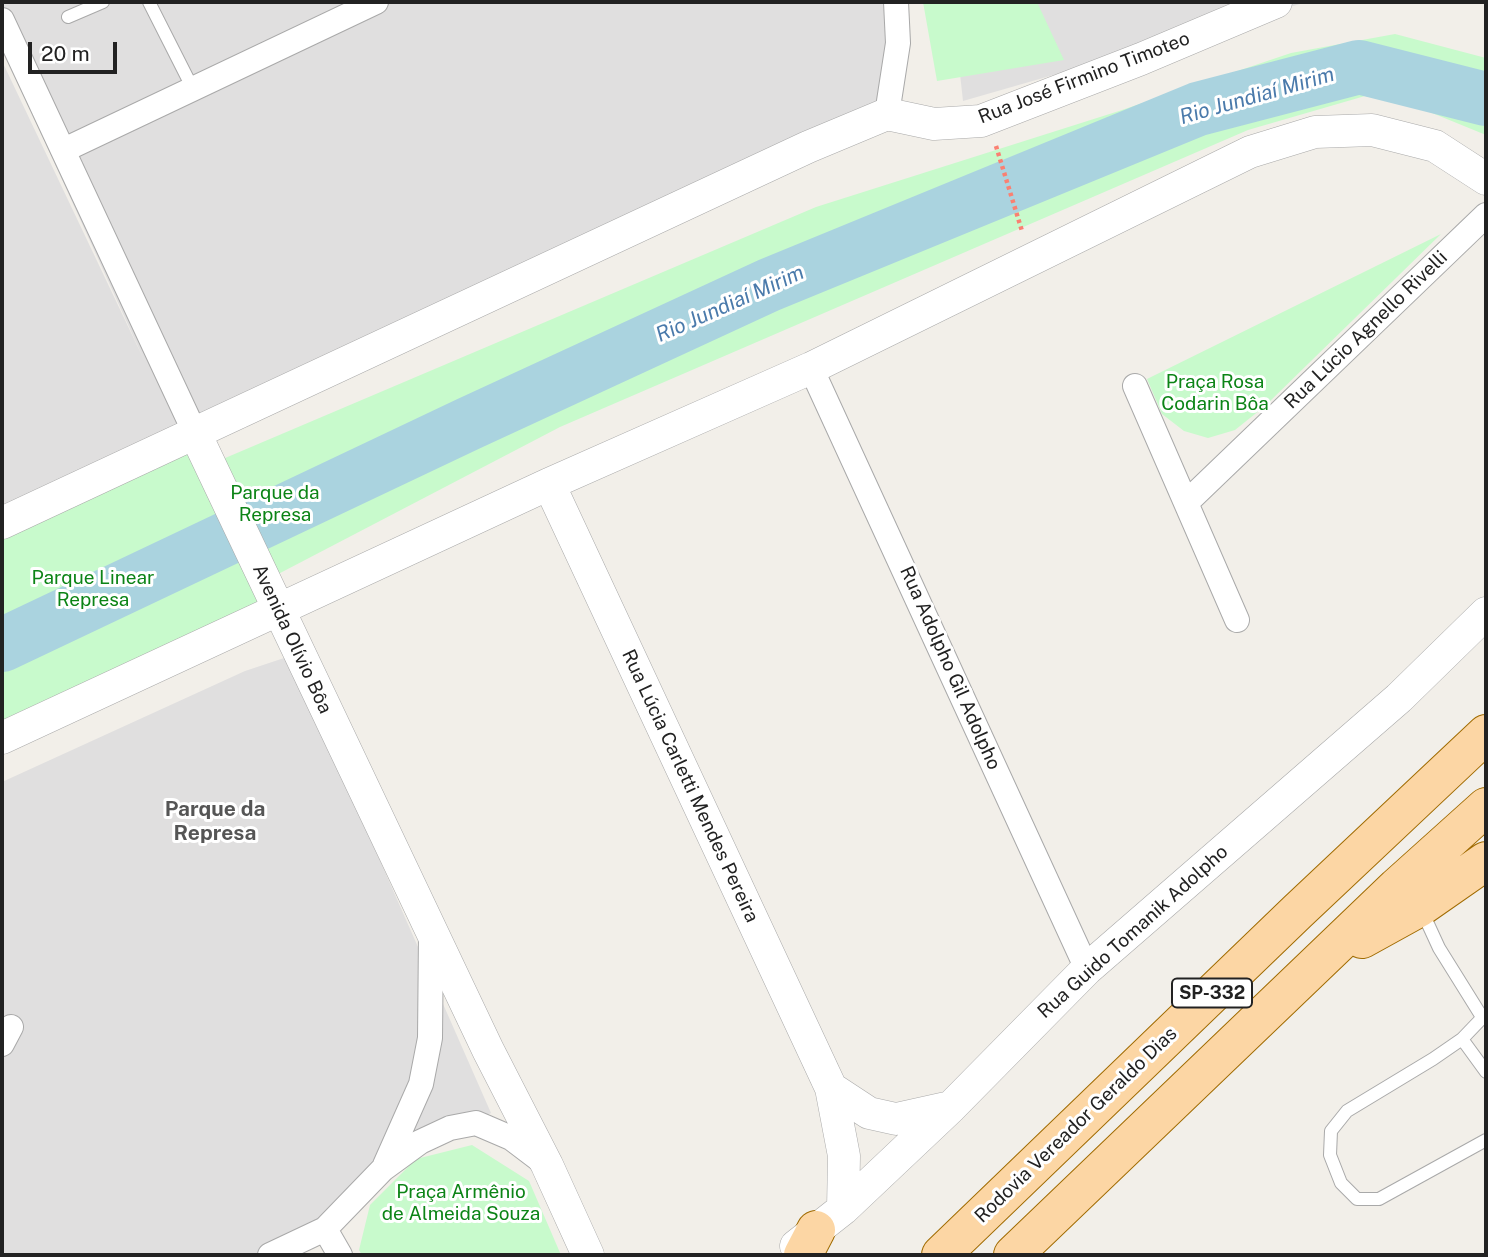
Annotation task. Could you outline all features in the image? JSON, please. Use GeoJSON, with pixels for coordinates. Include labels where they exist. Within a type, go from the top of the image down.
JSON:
{"type":"FeatureCollection","features":[{"type":"Feature","properties":{"kind":"main road","name":"Rodovia Vereador Geraldo Dias"},"geometry":{"type":"LineString","coordinates":[[941,1255],[1486,734]]}},
{"type":"Feature","properties":{"kind":"main road","name":"SP-332"},"geometry":{"type":"LineString","coordinates":[[1013,1255],[1397,887],[1486,807]]}},
{"type":"Feature","properties":{"kind":"main road"},"geometry":{"type":"LineString","coordinates":[[1314,966],[1420,907],[1486,861]]}},
{"type":"Feature","properties":{"kind":"street"},"geometry":{"type":"LineString","coordinates":[[64,150],[376,2]]}},
{"type":"Feature","properties":{"kind":"street"},"geometry":{"type":"LineString","coordinates":[[2,523],[795,152],[887,114],[898,43],[896,2]]}},
{"type":"Feature","properties":{"kind":"street","name":"Rua José Firmino Timoteo"},"geometry":{"type":"LineString","coordinates":[[887,114],[934,124],[981,121],[1141,59],[1276,2]]}},
{"type":"Feature","properties":{"kind":"street","name":"Avenida Olívio Bôa"},"geometry":{"type":"LineString","coordinates":[[2,20],[278,609],[588,1255]]}},
{"type":"Feature","properties":{"kind":"street"},"geometry":{"type":"LineString","coordinates":[[2,738],[549,484],[811,368],[1250,152],[1315,132],[1372,130],[1435,146],[1486,179]]}},
{"type":"Feature","properties":{"kind":"street","name":"Rua Lúcio Agnello Rivelli"},"geometry":{"type":"LineString","coordinates":[[1186,503],[1486,215]]}},
{"type":"Feature","properties":{"kind":"street","name":"Rua Adolpho Gil Adolpho"},"geometry":{"type":"LineString","coordinates":[[811,368],[1087,969]]}},
{"type":"Feature","properties":{"kind":"street"},"geometry":{"type":"LineString","coordinates":[[1135,386],[1237,620]]}},
{"type":"Feature","properties":{"kind":"street","name":"Rua Lúcia Carletti Mendes Pereira"},"geometry":{"type":"LineString","coordinates":[[549,484],[831,1088],[844,1156],[821,1231]]}},
{"type":"Feature","properties":{"kind":"street","name":"Rua Guido Tomanik Adolpho"},"geometry":{"type":"LineString","coordinates":[[784,1255],[821,1231],[951,1107],[1087,969],[1399,698],[1486,613]]}},
{"type":"Feature","properties":{"kind":"street"},"geometry":{"type":"LineString","coordinates":[[383,1169],[421,1084],[426,1061],[430,1038],[431,929]]}},
{"type":"Feature","properties":{"kind":"street"},"geometry":{"type":"LineString","coordinates":[[831,1088],[869,1113],[896,1119],[951,1107]]}},
{"type":"Feature","properties":{"kind":"street"},"geometry":{"type":"LineString","coordinates":[[270,1255],[326,1229],[383,1169],[420,1142],[450,1128],[476,1123],[510,1138],[547,1165]]}},
{"type":"Feature","properties":{"kind":"street"},"geometry":{"type":"LineString","coordinates":[[326,1229],[340,1255]]}},
{"type":"Feature","properties":{"kind":"lane"},"geometry":{"type":"LineString","coordinates":[[68,17],[103,2]]}},
{"type":"Feature","properties":{"kind":"lane"},"geometry":{"type":"LineString","coordinates":[[149,2],[193,89]]}},
{"type":"Feature","properties":{"kind":"lane"},"geometry":{"type":"LineString","coordinates":[[1420,907],[1439,948],[1484,1016],[1462,1039],[1348,1111],[1331,1131],[1330,1155],[1341,1183],[1357,1199],[1379,1199],[1486,1140]]}},
{"type":"Feature","properties":{"kind":"lane"},"geometry":{"type":"LineString","coordinates":[[1462,1039],[1486,1072]]}},
{"type":"Feature","properties":{"kind":"path"},"geometry":{"type":"LineString","coordinates":[[994,141],[1026,243]]}},
{"type":"Feature","properties":{"kind":"shaded area"},"geometry":{"type":"Polygon","coordinates":[[[2,2],[897,2],[893,103],[2,522],[2,61],[145,362],[2,48],[2,2]]]}},
{"type":"Feature","properties":{"kind":"shaded area"},"geometry":{"type":"Polygon","coordinates":[[[952,2],[1307,2],[963,101],[952,2]]]}},
{"type":"Feature","properties":{"kind":"shaded area"},"geometry":{"type":"Polygon","coordinates":[[[290,656],[491,1113],[408,1162],[349,1221],[278,1255],[2,1255],[2,782],[245,671],[290,656]]]}},
{"type":"Feature","properties":{"kind":"green space"},"geometry":{"type":"Polygon","coordinates":[[[923,2],[1037,2],[1064,60],[937,81],[923,2]]]}},
{"type":"Feature","properties":{"kind":"green space","name":"Parque da Represa"},"geometry":{"type":"Polygon","coordinates":[[[1395,34],[1486,58],[1486,135],[1415,106],[1365,96],[1248,130],[560,427],[261,583],[270,602],[2,731],[2,534],[193,442],[204,467],[816,207],[1119,111],[1291,53],[1395,34]]]}},
{"type":"Feature","properties":{"kind":"green space","name":"Praça Rosa Codarin Bôa"},"geometry":{"type":"Polygon","coordinates":[[[1441,234],[1265,406],[1235,430],[1208,438],[1184,431],[1162,414],[1147,379],[1441,234]]]}},
{"type":"Feature","properties":{"kind":"green space","name":"Praça Armênio de Almeida Souza"},"geometry":{"type":"Polygon","coordinates":[[[472,1145],[529,1181],[561,1255],[362,1255],[359,1250],[370,1205],[416,1159],[472,1145]]]}},
{"type":"Feature","properties":{"kind":"waterway","name":"Rio Jundiaí Mirim"},"geometry":{"type":"LineString","coordinates":[[2,645],[769,285],[1198,109],[1359,67],[1486,99]]}},
{"type":"Feature","properties":{"kind":"district","name":"Parque da Represa"},"geometry":{"type":"Point","coordinates":[215,822]}},
{"type":"Feature","properties":{"kind":"park label","name":"Parque Linear Represa"},"geometry":{"type":"Point","coordinates":[93,589]}}]}
